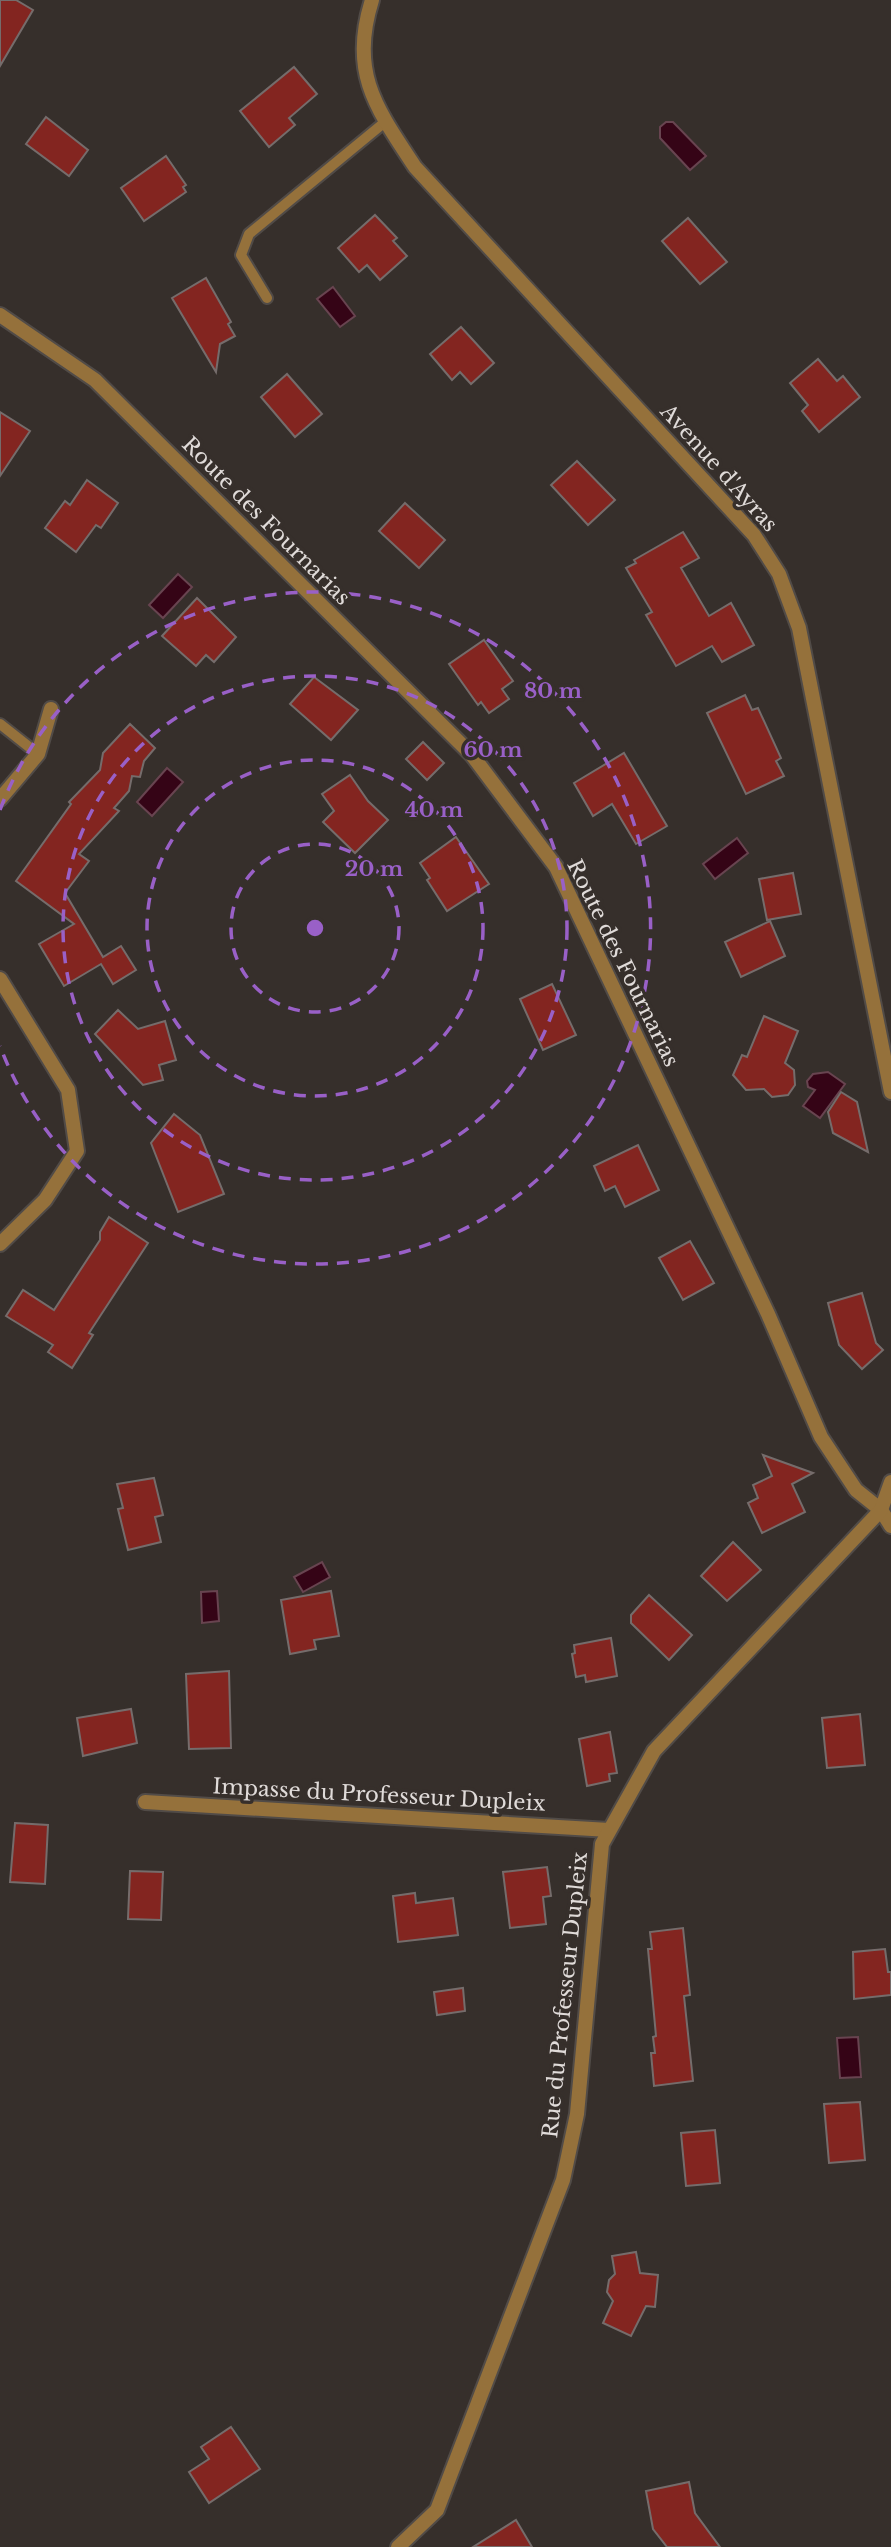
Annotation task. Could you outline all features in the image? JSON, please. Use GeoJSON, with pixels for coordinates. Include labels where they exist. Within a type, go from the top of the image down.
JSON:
{"type":"FeatureCollection","features":[{"type":"Feature","properties":{"kind":"street","name":"Avenue d'Ayras"},"geometry":{"type":"LineString","coordinates":[[372,0],[362,30],[367,85],[385,122],[415,167],[754,535],[779,574],[799,628],[891,1092]]}},
{"type":"Feature","properties":{"kind":"street","name":"Route des Fournarias"},"geometry":{"type":"LineString","coordinates":[[0,315],[95,380],[472,755],[547,856],[555,867],[768,1314],[821,1437],[856,1490],[881,1510]]}},
{"type":"Feature","properties":{"kind":"street"},"geometry":{"type":"LineString","coordinates":[[0,799],[38,754],[51,709]]}},
{"type":"Feature","properties":{"kind":"street"},"geometry":{"type":"LineString","coordinates":[[0,979],[68,1090],[77,1152],[45,1200],[0,1244]]}},
{"type":"Feature","properties":{"kind":"street"},"geometry":{"type":"LineString","coordinates":[[891,1482],[881,1510],[891,1526]]}},
{"type":"Feature","properties":{"kind":"street","name":"Rue du Professeur Dupleix"},"geometry":{"type":"LineString","coordinates":[[398,2547],[437,2510],[563,2180],[577,2114],[602,1844],[653,1751],[881,1510]]}},
{"type":"Feature","properties":{"kind":"street","name":"Impasse du Professeur Dupleix"},"geometry":{"type":"LineString","coordinates":[[145,1802],[609,1830]]}},
{"type":"Feature","properties":{"kind":"lane"},"geometry":{"type":"LineString","coordinates":[[267,298],[241,254],[249,234],[385,122]]}},
{"type":"Feature","properties":{"kind":"lane"},"geometry":{"type":"LineString","coordinates":[[0,724],[38,754]]}},
{"type":"Feature","properties":{"kind":"shaded area"},"geometry":{"type":"Polygon","coordinates":[[[666,122],[673,122],[706,156],[690,170],[660,138],[660,127],[666,122]]]}},
{"type":"Feature","properties":{"kind":"shaded area"},"geometry":{"type":"Polygon","coordinates":[[[333,287],[355,316],[340,327],[317,299],[333,287]]]}},
{"type":"Feature","properties":{"kind":"shaded area"},"geometry":{"type":"Polygon","coordinates":[[[178,574],[192,587],[163,618],[149,605],[178,574]]]}},
{"type":"Feature","properties":{"kind":"shaded area"},"geometry":{"type":"Polygon","coordinates":[[[167,768],[183,782],[152,816],[137,802],[167,768]]]}},
{"type":"Feature","properties":{"kind":"shaded area"},"geometry":{"type":"Polygon","coordinates":[[[737,838],[748,853],[715,879],[703,864],[737,838]]]}},
{"type":"Feature","properties":{"kind":"shaded area"},"geometry":{"type":"Polygon","coordinates":[[[828,1072],[845,1084],[820,1118],[803,1106],[815,1090],[808,1087],[807,1081],[813,1074],[828,1072]]]}},
{"type":"Feature","properties":{"kind":"shaded area"},"geometry":{"type":"Polygon","coordinates":[[[322,1562],[330,1577],[303,1592],[294,1577],[322,1562]]]}},
{"type":"Feature","properties":{"kind":"shaded area"},"geometry":{"type":"Polygon","coordinates":[[[217,1591],[219,1621],[202,1623],[201,1592],[217,1591]]]}},
{"type":"Feature","properties":{"kind":"shaded area"},"geometry":{"type":"Polygon","coordinates":[[[858,2037],[861,2077],[840,2078],[837,2038],[858,2037]]]}},
{"type":"Feature","properties":{"kind":"building"},"geometry":{"type":"Polygon","coordinates":[[[0,0],[16,0],[33,10],[0,66],[0,0]]]}},
{"type":"Feature","properties":{"kind":"building"},"geometry":{"type":"Polygon","coordinates":[[[294,67],[317,94],[289,118],[295,125],[269,147],[240,111],[294,67]]]}},
{"type":"Feature","properties":{"kind":"building"},"geometry":{"type":"Polygon","coordinates":[[[46,117],[88,150],[69,176],[26,144],[46,117]]]}},
{"type":"Feature","properties":{"kind":"building"},"geometry":{"type":"Polygon","coordinates":[[[166,156],[186,185],[183,187],[186,192],[144,221],[121,188],[166,156]]]}},
{"type":"Feature","properties":{"kind":"building"},"geometry":{"type":"Polygon","coordinates":[[[375,215],[397,238],[393,241],[407,256],[380,280],[367,265],[359,272],[338,248],[375,215]]]}},
{"type":"Feature","properties":{"kind":"building"},"geometry":{"type":"Polygon","coordinates":[[[688,218],[727,262],[700,284],[662,241],[688,218]]]}},
{"type":"Feature","properties":{"kind":"building"},"geometry":{"type":"Polygon","coordinates":[[[206,278],[231,322],[228,324],[235,336],[220,344],[216,372],[172,298],[206,278]]]}},
{"type":"Feature","properties":{"kind":"building"},"geometry":{"type":"Polygon","coordinates":[[[461,327],[494,363],[471,384],[460,372],[452,380],[430,354],[461,327]]]}},
{"type":"Feature","properties":{"kind":"building"},"geometry":{"type":"Polygon","coordinates":[[[818,359],[837,381],[843,376],[860,397],[819,432],[802,411],[808,405],[790,383],[818,359]]]}},
{"type":"Feature","properties":{"kind":"building"},"geometry":{"type":"Polygon","coordinates":[[[287,374],[322,414],[295,437],[261,397],[287,374]]]}},
{"type":"Feature","properties":{"kind":"building"},"geometry":{"type":"Polygon","coordinates":[[[0,412],[30,431],[0,476],[0,412]]]}},
{"type":"Feature","properties":{"kind":"building"},"geometry":{"type":"Polygon","coordinates":[[[577,461],[615,500],[588,525],[551,485],[577,461]]]}},
{"type":"Feature","properties":{"kind":"building"},"geometry":{"type":"Polygon","coordinates":[[[87,480],[118,503],[101,528],[96,525],[76,552],[45,528],[65,501],[70,505],[87,480]]]}},
{"type":"Feature","properties":{"kind":"building"},"geometry":{"type":"Polygon","coordinates":[[[405,503],[445,540],[419,568],[379,531],[405,503]]]}},
{"type":"Feature","properties":{"kind":"building"},"geometry":{"type":"Polygon","coordinates":[[[683,532],[699,558],[681,568],[709,616],[731,603],[754,645],[722,662],[712,646],[676,666],[646,615],[652,612],[626,568],[636,563],[634,560],[683,532]]]}},
{"type":"Feature","properties":{"kind":"building"},"geometry":{"type":"Polygon","coordinates":[[[197,598],[236,637],[214,662],[206,655],[196,666],[162,636],[197,598]]]}},
{"type":"Feature","properties":{"kind":"building"},"geometry":{"type":"Polygon","coordinates":[[[484,640],[513,681],[502,689],[509,699],[489,713],[481,702],[478,705],[449,664],[484,640]]]}},
{"type":"Feature","properties":{"kind":"building"},"geometry":{"type":"Polygon","coordinates":[[[314,677],[358,710],[331,740],[290,704],[314,677]]]}},
{"type":"Feature","properties":{"kind":"building"},"geometry":{"type":"Polygon","coordinates":[[[745,695],[752,710],[758,708],[781,758],[776,761],[784,776],[746,794],[707,713],[745,695]]]}},
{"type":"Feature","properties":{"kind":"building"},"geometry":{"type":"Polygon","coordinates":[[[130,724],[155,748],[144,761],[140,777],[132,776],[129,791],[114,808],[119,811],[79,854],[89,861],[65,893],[103,957],[121,946],[136,970],[113,984],[101,964],[64,986],[39,944],[74,924],[16,881],[71,804],[69,802],[100,770],[103,753],[130,724]]]}},
{"type":"Feature","properties":{"kind":"building"},"geometry":{"type":"Polygon","coordinates":[[[423,742],[444,763],[427,780],[406,759],[423,742]]]}},
{"type":"Feature","properties":{"kind":"building"},"geometry":{"type":"Polygon","coordinates":[[[624,753],[667,826],[636,844],[612,804],[593,816],[574,783],[624,753]]]}},
{"type":"Feature","properties":{"kind":"building"},"geometry":{"type":"Polygon","coordinates":[[[350,775],[368,801],[388,820],[355,853],[323,822],[334,811],[322,794],[350,775]]]}},
{"type":"Feature","properties":{"kind":"building"},"geometry":{"type":"Polygon","coordinates":[[[456,837],[489,884],[447,911],[427,880],[430,878],[420,863],[456,837]]]}},
{"type":"Feature","properties":{"kind":"building"},"geometry":{"type":"Polygon","coordinates":[[[793,873],[801,914],[767,920],[759,879],[793,873]]]}},
{"type":"Feature","properties":{"kind":"building"},"geometry":{"type":"Polygon","coordinates":[[[770,921],[785,956],[741,977],[725,942],[770,921]]]}},
{"type":"Feature","properties":{"kind":"building"},"geometry":{"type":"Polygon","coordinates":[[[552,984],[576,1035],[543,1050],[520,999],[552,984]]]}},
{"type":"Feature","properties":{"kind":"building"},"geometry":{"type":"Polygon","coordinates":[[[118,1010],[138,1029],[165,1021],[176,1060],[159,1065],[163,1080],[143,1085],[95,1034],[118,1010]]]}},
{"type":"Feature","properties":{"kind":"building"},"geometry":{"type":"Polygon","coordinates":[[[764,1016],[798,1031],[785,1063],[794,1070],[795,1085],[788,1095],[772,1097],[764,1089],[746,1090],[733,1075],[742,1055],[747,1057],[764,1016]]]}},
{"type":"Feature","properties":{"kind":"building"},"geometry":{"type":"Polygon","coordinates":[[[841,1092],[857,1102],[868,1152],[833,1133],[828,1112],[841,1092]]]}},
{"type":"Feature","properties":{"kind":"building"},"geometry":{"type":"Polygon","coordinates":[[[174,1114],[200,1135],[224,1194],[178,1212],[151,1143],[174,1114]]]}},
{"type":"Feature","properties":{"kind":"building"},"geometry":{"type":"Polygon","coordinates":[[[638,1145],[659,1190],[625,1207],[615,1186],[605,1191],[594,1166],[638,1145]]]}},
{"type":"Feature","properties":{"kind":"building"},"geometry":{"type":"Polygon","coordinates":[[[109,1217],[148,1243],[89,1333],[93,1335],[72,1368],[48,1352],[53,1345],[6,1316],[23,1290],[54,1310],[100,1240],[100,1232],[109,1217]]]}},
{"type":"Feature","properties":{"kind":"building"},"geometry":{"type":"Polygon","coordinates":[[[690,1241],[714,1283],[683,1300],[659,1258],[690,1241]]]}},
{"type":"Feature","properties":{"kind":"building"},"geometry":{"type":"Polygon","coordinates":[[[862,1293],[876,1343],[883,1350],[862,1369],[839,1345],[828,1303],[862,1293]]]}},
{"type":"Feature","properties":{"kind":"building"},"geometry":{"type":"Polygon","coordinates":[[[763,1455],[813,1473],[792,1484],[805,1512],[762,1533],[748,1503],[758,1498],[753,1485],[772,1476],[763,1455]]]}},
{"type":"Feature","properties":{"kind":"building"},"geometry":{"type":"Polygon","coordinates":[[[154,1478],[163,1515],[155,1517],[161,1542],[128,1550],[118,1509],[123,1508],[117,1484],[154,1478]]]}},
{"type":"Feature","properties":{"kind":"building"},"geometry":{"type":"Polygon","coordinates":[[[733,1542],[761,1570],[727,1601],[701,1576],[733,1542]]]}},
{"type":"Feature","properties":{"kind":"building"},"geometry":{"type":"Polygon","coordinates":[[[331,1591],[339,1636],[314,1640],[316,1649],[290,1654],[281,1600],[331,1591]]]}},
{"type":"Feature","properties":{"kind":"building"},"geometry":{"type":"Polygon","coordinates":[[[649,1595],[692,1635],[669,1660],[631,1623],[631,1615],[649,1595]]]}},
{"type":"Feature","properties":{"kind":"building"},"geometry":{"type":"Polygon","coordinates":[[[611,1638],[617,1676],[586,1682],[585,1675],[576,1677],[572,1654],[575,1653],[574,1645],[611,1638]]]}},
{"type":"Feature","properties":{"kind":"building"},"geometry":{"type":"Polygon","coordinates":[[[229,1671],[231,1748],[189,1749],[186,1674],[229,1671]]]}},
{"type":"Feature","properties":{"kind":"building"},"geometry":{"type":"Polygon","coordinates":[[[131,1709],[137,1743],[83,1756],[77,1718],[131,1709]]]}},
{"type":"Feature","properties":{"kind":"building"},"geometry":{"type":"Polygon","coordinates":[[[860,1714],[865,1765],[827,1768],[822,1718],[860,1714]]]}},
{"type":"Feature","properties":{"kind":"building"},"geometry":{"type":"Polygon","coordinates":[[[610,1732],[617,1773],[609,1774],[610,1781],[587,1786],[579,1739],[610,1732]]]}},
{"type":"Feature","properties":{"kind":"building"},"geometry":{"type":"Polygon","coordinates":[[[15,1823],[48,1825],[45,1884],[10,1882],[15,1823]]]}},
{"type":"Feature","properties":{"kind":"building"},"geometry":{"type":"Polygon","coordinates":[[[547,1867],[551,1896],[543,1897],[546,1924],[510,1928],[503,1872],[547,1867]]]}},
{"type":"Feature","properties":{"kind":"building"},"geometry":{"type":"Polygon","coordinates":[[[130,1871],[163,1872],[161,1920],[128,1919],[130,1871]]]}},
{"type":"Feature","properties":{"kind":"building"},"geometry":{"type":"Polygon","coordinates":[[[415,1893],[416,1903],[453,1898],[458,1935],[398,1942],[393,1896],[415,1893]]]}},
{"type":"Feature","properties":{"kind":"building"},"geometry":{"type":"Polygon","coordinates":[[[683,1928],[690,1995],[684,1996],[693,2081],[654,2086],[651,2053],[655,2053],[653,2037],[656,2036],[648,1949],[652,1949],[650,1932],[683,1928]]]}},
{"type":"Feature","properties":{"kind":"building"},"geometry":{"type":"Polygon","coordinates":[[[885,1949],[888,1972],[891,1972],[891,1995],[854,1999],[853,1952],[885,1949]]]}},
{"type":"Feature","properties":{"kind":"building"},"geometry":{"type":"Polygon","coordinates":[[[463,1988],[465,2011],[437,2015],[434,1992],[463,1988]]]}},
{"type":"Feature","properties":{"kind":"building"},"geometry":{"type":"Polygon","coordinates":[[[860,2102],[865,2160],[829,2163],[824,2104],[860,2102]]]}},
{"type":"Feature","properties":{"kind":"building"},"geometry":{"type":"Polygon","coordinates":[[[715,2130],[720,2183],[686,2186],[681,2133],[715,2130]]]}},
{"type":"Feature","properties":{"kind":"building"},"geometry":{"type":"Polygon","coordinates":[[[636,2252],[640,2273],[658,2275],[655,2307],[646,2306],[631,2336],[603,2323],[613,2301],[607,2292],[609,2280],[615,2274],[612,2256],[636,2252]]]}},
{"type":"Feature","properties":{"kind":"building"},"geometry":{"type":"Polygon","coordinates":[[[231,2427],[260,2469],[209,2503],[189,2472],[209,2459],[201,2447],[231,2427]]]}},
{"type":"Feature","properties":{"kind":"building"},"geometry":{"type":"Polygon","coordinates":[[[689,2482],[695,2513],[720,2547],[667,2547],[653,2529],[646,2491],[689,2482]]]}},
{"type":"Feature","properties":{"kind":"building"},"geometry":{"type":"Polygon","coordinates":[[[516,2520],[532,2547],[473,2547],[516,2520]]]}}]}
